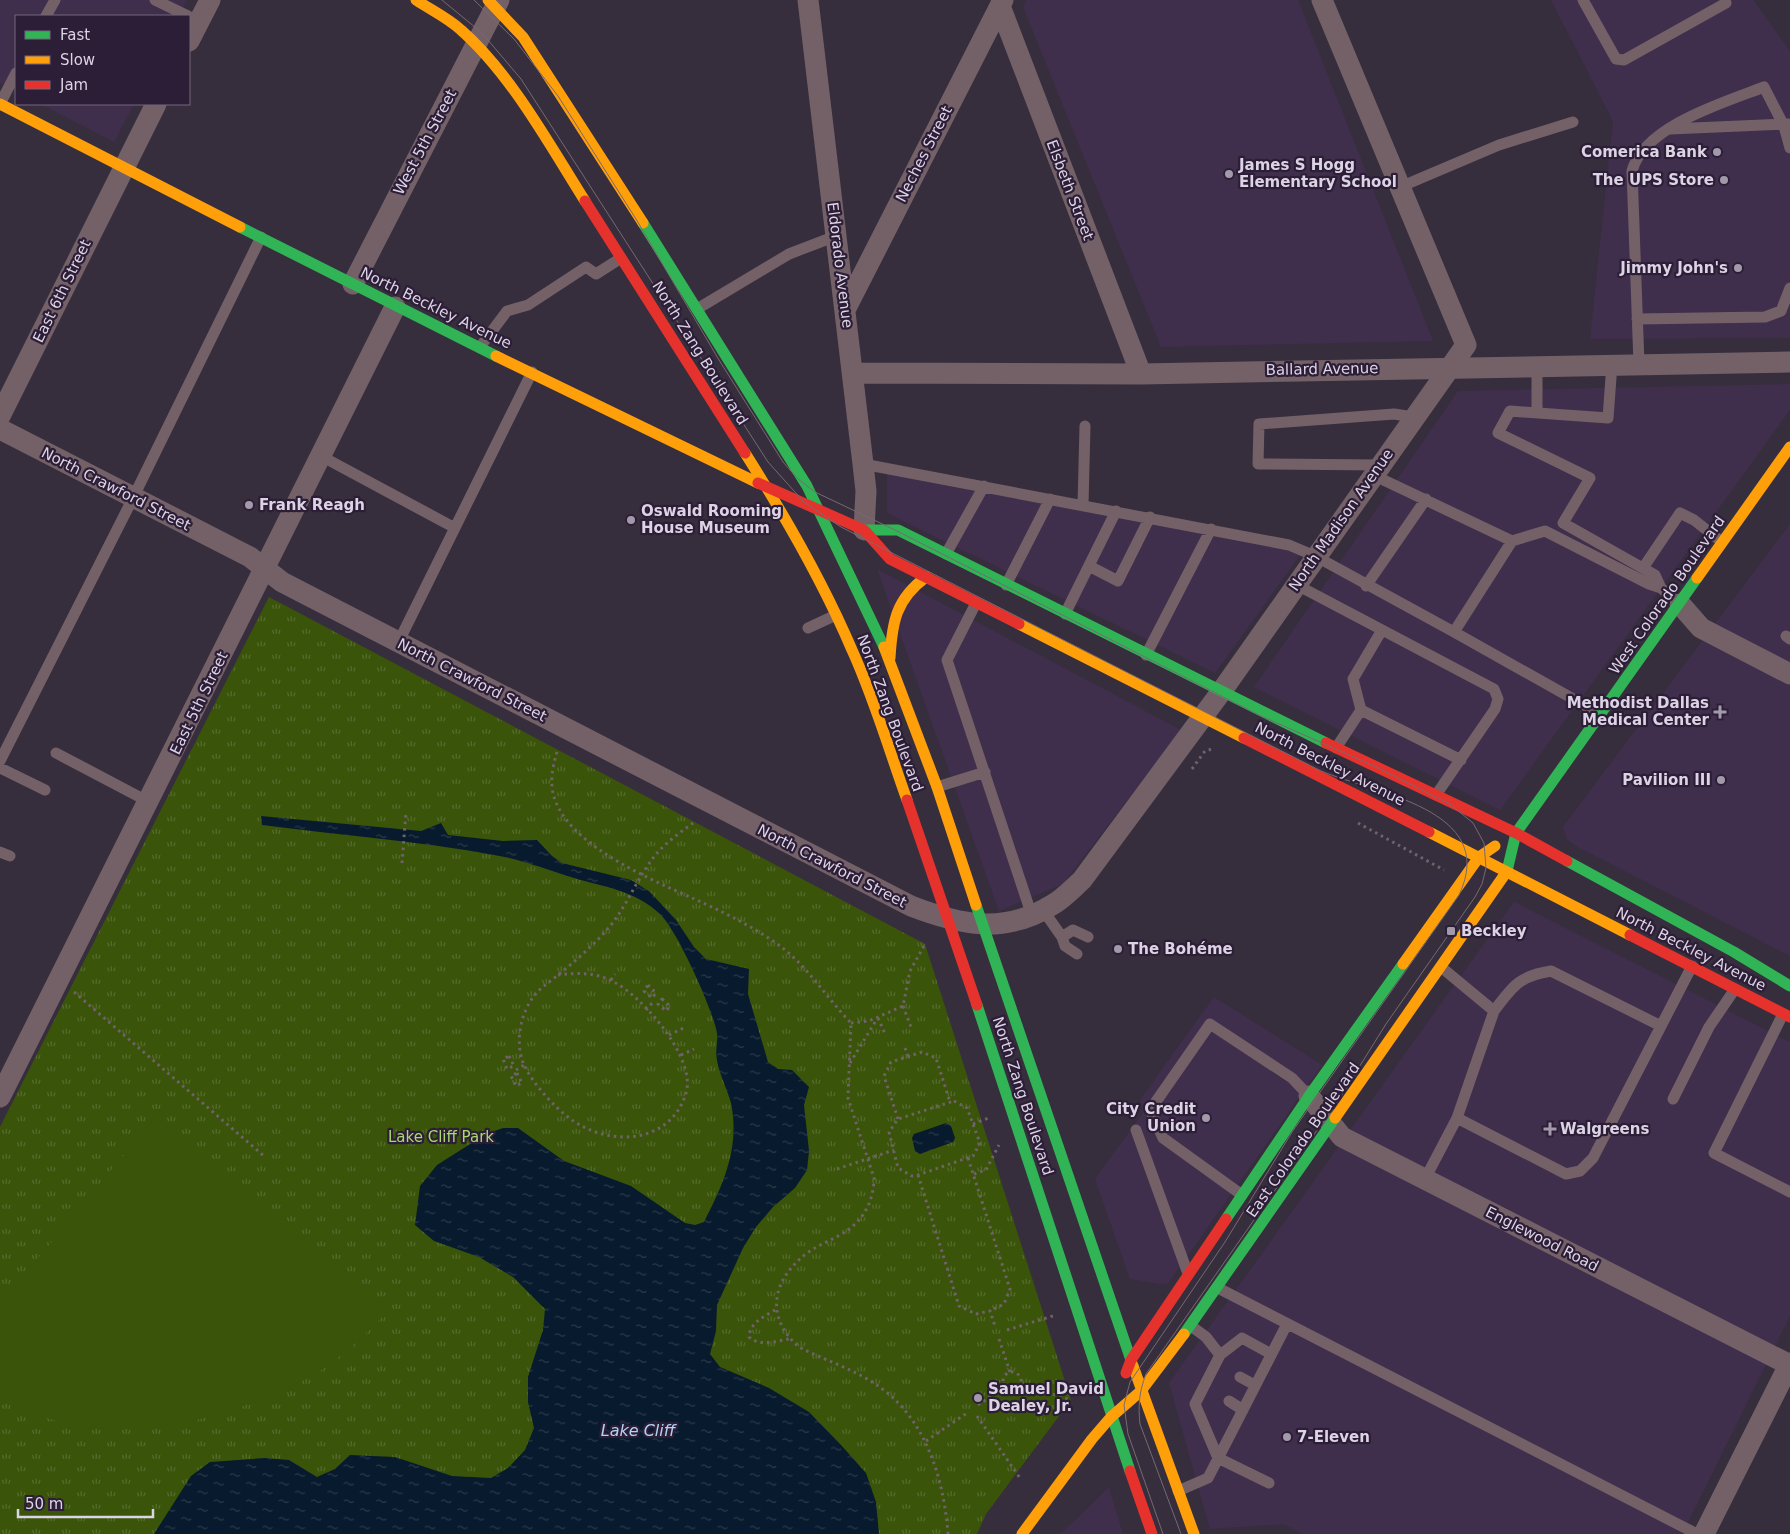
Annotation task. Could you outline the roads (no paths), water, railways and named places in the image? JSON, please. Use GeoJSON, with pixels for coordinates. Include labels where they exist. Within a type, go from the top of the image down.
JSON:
{"type":"FeatureCollection","features":[{"type":"Feature","properties":{"kind":"main road","name":"North Zang Boulevard"},"geometry":{"type":"LineString","coordinates":[[416,0],[459,28],[476,44],[524,105],[766,486],[836,615],[870,697],[949,921],[1095,1361],[1111,1417],[1152,1534]]}},
{"type":"Feature","properties":{"kind":"main road","name":"North Zang Boulevard"},"geometry":{"type":"LineString","coordinates":[[495,2],[523,37],[548,73],[807,486],[890,660],[983,924],[1141,1392],[1194,1534]]}},
{"type":"Feature","properties":{"kind":"main road","name":"North Beckley Avenue"},"geometry":{"type":"LineString","coordinates":[[0,104],[124,166],[395,307],[766,486],[864,530],[890,559],[1507,871],[1786,1016]]}},
{"type":"Feature","properties":{"kind":"main road","name":"West Colorado Boulevard"},"geometry":{"type":"LineString","coordinates":[[1479,857],[1516,833],[1788,453]]}},
{"type":"Feature","properties":{"kind":"main road","name":"North Beckley Avenue"},"geometry":{"type":"LineString","coordinates":[[864,530],[898,530],[1221,692],[1516,833],[1734,952],[1790,986]]}},
{"type":"Feature","properties":{"kind":"main road"},"geometry":{"type":"LineString","coordinates":[[890,660],[891,627],[896,611],[903,597],[926,577]]}},
{"type":"Feature","properties":{"kind":"main road","name":"West Colorado Boulevard"},"geometry":{"type":"LineString","coordinates":[[1507,871],[1516,833]]}},
{"type":"Feature","properties":{"kind":"main road","name":"East Colorado Boulevard"},"geometry":{"type":"LineString","coordinates":[[1111,1417],[1131,1360],[1308,1096],[1479,857]]}},
{"type":"Feature","properties":{"kind":"main road","name":"East Colorado Boulevard"},"geometry":{"type":"LineString","coordinates":[[1022,1534],[1111,1417],[1141,1392],[1192,1326],[1507,871]]}},
{"type":"Feature","properties":{"kind":"street"},"geometry":{"type":"LineString","coordinates":[[190,33],[192,18],[210,0]]}},
{"type":"Feature","properties":{"kind":"street","name":"Eldorado Avenue"},"geometry":{"type":"LineString","coordinates":[[808,0],[854,374],[866,491],[864,530]]}},
{"type":"Feature","properties":{"kind":"street","name":"North Madison Avenue"},"geometry":{"type":"LineString","coordinates":[[949,921],[983,924],[1007,922],[1037,913],[1054,904],[1082,880],[1221,692],[1295,584],[1466,345],[1322,0]]}},
{"type":"Feature","properties":{"kind":"street","name":"West 5th Street"},"geometry":{"type":"LineString","coordinates":[[353,284],[476,44],[495,2]]}},
{"type":"Feature","properties":{"kind":"street","name":"Neches Street"},"geometry":{"type":"LineString","coordinates":[[846,308],[1001,3]]}},
{"type":"Feature","properties":{"kind":"street","name":"Elsbeth Street"},"geometry":{"type":"LineString","coordinates":[[1001,3],[1141,374]]}},
{"type":"Feature","properties":{"kind":"street","name":"East 6th Street"},"geometry":{"type":"LineString","coordinates":[[0,416],[155,105]]}},
{"type":"Feature","properties":{"kind":"street","name":"East 5th Street"},"geometry":{"type":"LineString","coordinates":[[0,1097],[60,981],[395,307]]}},
{"type":"Feature","properties":{"kind":"street","name":"Ballard Avenue"},"geometry":{"type":"LineString","coordinates":[[854,374],[1141,374],[1790,362]]}},
{"type":"Feature","properties":{"kind":"street","name":"North Crawford Street"},"geometry":{"type":"LineString","coordinates":[[0,429],[250,557],[282,582],[911,906],[949,921]]}},
{"type":"Feature","properties":{"kind":"street"},"geometry":{"type":"LineString","coordinates":[[1680,604],[1701,628],[1790,674]]}},
{"type":"Feature","properties":{"kind":"street","name":"Englewood Road"},"geometry":{"type":"LineString","coordinates":[[1308,1096],[1342,1137],[1790,1364]]}},
{"type":"Feature","properties":{"kind":"street"},"geometry":{"type":"LineString","coordinates":[[1704,1534],[1790,1364]]}},
{"type":"Feature","properties":{"kind":"lane"},"geometry":{"type":"LineString","coordinates":[[47,15],[56,0]]}},
{"type":"Feature","properties":{"kind":"lane"},"geometry":{"type":"LineString","coordinates":[[155,0],[186,15]]}},
{"type":"Feature","properties":{"kind":"lane"},"geometry":{"type":"LineString","coordinates":[[1583,0],[1616,59],[1624,60],[1727,1]]}},
{"type":"Feature","properties":{"kind":"lane"},"geometry":{"type":"LineString","coordinates":[[0,104],[15,75]]}},
{"type":"Feature","properties":{"kind":"lane"},"geometry":{"type":"LineString","coordinates":[[1639,364],[1632,171],[1634,163],[1653,140],[1691,115],[1764,87],[1787,125],[1790,148]]}},
{"type":"Feature","properties":{"kind":"lane"},"geometry":{"type":"LineString","coordinates":[[1400,187],[1499,145],[1573,122]]}},
{"type":"Feature","properties":{"kind":"lane"},"geometry":{"type":"LineString","coordinates":[[1669,129],[1787,125]]}},
{"type":"Feature","properties":{"kind":"lane"},"geometry":{"type":"LineString","coordinates":[[697,309],[789,254],[836,236]]}},
{"type":"Feature","properties":{"kind":"lane"},"geometry":{"type":"LineString","coordinates":[[0,761],[133,498],[261,237]]}},
{"type":"Feature","properties":{"kind":"lane"},"geometry":{"type":"LineString","coordinates":[[480,348],[507,310],[528,305],[586,267],[596,274],[621,258]]}},
{"type":"Feature","properties":{"kind":"lane"},"geometry":{"type":"LineString","coordinates":[[1637,319],[1765,317],[1781,311],[1790,288]]}},
{"type":"Feature","properties":{"kind":"lane"},"geometry":{"type":"LineString","coordinates":[[1612,364],[1608,418],[1510,411],[1498,433],[1590,478],[1563,523],[1655,575],[1662,588],[1680,604]]}},
{"type":"Feature","properties":{"kind":"lane"},"geometry":{"type":"LineString","coordinates":[[1537,366],[1537,412]]}},
{"type":"Feature","properties":{"kind":"lane"},"geometry":{"type":"LineString","coordinates":[[399,642],[532,372]]}},
{"type":"Feature","properties":{"kind":"lane"},"geometry":{"type":"LineString","coordinates":[[1414,417],[1394,414],[1259,424],[1258,464],[1376,470],[1426,499],[1512,541]]}},
{"type":"Feature","properties":{"kind":"lane"},"geometry":{"type":"LineString","coordinates":[[1083,505],[1085,426]]}},
{"type":"Feature","properties":{"kind":"lane"},"geometry":{"type":"LineString","coordinates":[[321,456],[455,528]]}},
{"type":"Feature","properties":{"kind":"lane"},"geometry":{"type":"LineString","coordinates":[[863,464],[1150,517],[1289,545],[1315,556],[1366,586],[1454,632],[1600,714]]}},
{"type":"Feature","properties":{"kind":"lane"},"geometry":{"type":"LineString","coordinates":[[946,554],[984,486]]}},
{"type":"Feature","properties":{"kind":"lane"},"geometry":{"type":"LineString","coordinates":[[1006,585],[1050,499]]}},
{"type":"Feature","properties":{"kind":"lane"},"geometry":{"type":"LineString","coordinates":[[1366,586],[1426,499]]}},
{"type":"Feature","properties":{"kind":"lane"},"geometry":{"type":"LineString","coordinates":[[1065,614],[1116,511]]}},
{"type":"Feature","properties":{"kind":"lane"},"geometry":{"type":"LineString","coordinates":[[1643,568],[1680,512],[1723,542]]}},
{"type":"Feature","properties":{"kind":"lane"},"geometry":{"type":"LineString","coordinates":[[1089,566],[1118,581],[1150,517]]}},
{"type":"Feature","properties":{"kind":"lane"},"geometry":{"type":"LineString","coordinates":[[1146,655],[1211,529]]}},
{"type":"Feature","properties":{"kind":"lane"},"geometry":{"type":"LineString","coordinates":[[1454,632],[1512,541],[1545,530],[1648,584],[1662,588]]}},
{"type":"Feature","properties":{"kind":"lane"},"geometry":{"type":"LineString","coordinates":[[1295,584],[1494,689],[1498,699],[1495,709],[1436,795]]}},
{"type":"Feature","properties":{"kind":"lane"},"geometry":{"type":"LineString","coordinates":[[976,603],[947,660],[984,772],[1037,913],[1062,937],[1065,946],[1077,954]]}},
{"type":"Feature","properties":{"kind":"lane"},"geometry":{"type":"LineString","coordinates":[[808,628],[836,615]]}},
{"type":"Feature","properties":{"kind":"lane"},"geometry":{"type":"LineString","coordinates":[[1336,748],[1361,710],[1354,679],[1382,630]]}},
{"type":"Feature","properties":{"kind":"lane"},"geometry":{"type":"LineString","coordinates":[[1361,710],[1461,760]]}},
{"type":"Feature","properties":{"kind":"lane"},"geometry":{"type":"LineString","coordinates":[[56,753],[149,802]]}},
{"type":"Feature","properties":{"kind":"lane"},"geometry":{"type":"LineString","coordinates":[[0,768],[45,790]]}},
{"type":"Feature","properties":{"kind":"lane"},"geometry":{"type":"LineString","coordinates":[[936,787],[984,772]]}},
{"type":"Feature","properties":{"kind":"lane"},"geometry":{"type":"LineString","coordinates":[[1062,937],[1072,930],[1088,937]]}},
{"type":"Feature","properties":{"kind":"lane"},"geometry":{"type":"LineString","coordinates":[[1457,1118],[1566,1174],[1580,1171],[1594,1158],[1692,966]]}},
{"type":"Feature","properties":{"kind":"lane"},"geometry":{"type":"LineString","coordinates":[[1441,967],[1494,1011]]}},
{"type":"Feature","properties":{"kind":"lane"},"geometry":{"type":"LineString","coordinates":[[1425,1180],[1457,1118],[1494,1011],[1513,986],[1532,974],[1551,971],[1661,1026]]}},
{"type":"Feature","properties":{"kind":"lane"},"geometry":{"type":"LineString","coordinates":[[1673,1098],[1709,1027],[1735,989]]}},
{"type":"Feature","properties":{"kind":"lane"},"geometry":{"type":"LineString","coordinates":[[1384,990],[1412,1009]]}},
{"type":"Feature","properties":{"kind":"lane"},"geometry":{"type":"LineString","coordinates":[[1786,1016],[1714,1153],[1790,1192]]}},
{"type":"Feature","properties":{"kind":"lane"},"geometry":{"type":"LineString","coordinates":[[1242,1195],[1163,1138],[1152,1114],[1155,1103],[1210,1024],[1292,1078],[1308,1096]]}},
{"type":"Feature","properties":{"kind":"lane"},"geometry":{"type":"LineString","coordinates":[[1136,1130],[1188,1275]]}},
{"type":"Feature","properties":{"kind":"lane"},"geometry":{"type":"LineString","coordinates":[[1218,1288],[1697,1534]]}},
{"type":"Feature","properties":{"kind":"lane"},"geometry":{"type":"LineString","coordinates":[[1178,1492],[1208,1478],[1287,1324]]}},
{"type":"Feature","properties":{"kind":"lane"},"geometry":{"type":"LineString","coordinates":[[1192,1326],[1206,1337],[1220,1362]]}},
{"type":"Feature","properties":{"kind":"lane"},"geometry":{"type":"LineString","coordinates":[[1269,1483],[1218,1458],[1195,1404],[1207,1392],[1220,1362],[1242,1338],[1271,1354]]}},
{"type":"Feature","properties":{"kind":"lane"},"geometry":{"type":"LineString","coordinates":[[1240,1378],[1255,1385]]}},
{"type":"Feature","properties":{"kind":"lane"},"geometry":{"type":"LineString","coordinates":[[1229,1402],[1243,1410]]}},
{"type":"Feature","properties":{"kind":"water","name":"Lake Cliff"},"geometry":{"type":"Polygon","coordinates":[[[261,816],[421,831],[441,823],[448,835],[503,841],[537,840],[552,856],[562,863],[631,880],[650,892],[676,920],[694,947],[706,959],[749,969],[748,994],[768,1062],[778,1069],[792,1070],[809,1087],[804,1105],[809,1151],[807,1170],[795,1188],[773,1207],[756,1227],[743,1248],[717,1305],[716,1331],[710,1354],[720,1367],[769,1388],[809,1412],[841,1445],[866,1473],[876,1502],[879,1534],[154,1534],[191,1476],[210,1462],[265,1458],[289,1460],[317,1477],[335,1469],[350,1455],[395,1457],[452,1476],[491,1478],[508,1468],[525,1450],[534,1428],[528,1402],[528,1377],[543,1330],[545,1309],[513,1277],[479,1257],[434,1241],[415,1225],[420,1186],[437,1165],[486,1134],[503,1128],[518,1128],[564,1161],[631,1186],[685,1223],[695,1225],[704,1222],[724,1179],[732,1150],[733,1119],[731,1103],[718,1065],[716,1053],[717,1033],[714,1022],[676,936],[660,914],[651,906],[620,891],[504,857],[407,842],[262,825],[261,816]]]}},
{"type":"Feature","properties":{"kind":"water"},"geometry":{"type":"Polygon","coordinates":[[[946,1123],[951,1126],[955,1138],[953,1142],[920,1154],[915,1151],[912,1138],[914,1134],[946,1123]]]}},
{"type":"Feature","properties":{"kind":"tram line"},"geometry":{"type":"LineString","coordinates":[[442,0],[482,33],[521,79],[768,462],[804,502],[841,527],[1321,771],[1398,797],[1425,809],[1447,824],[1462,842],[1467,866],[1459,895],[1292,1132],[1225,1242],[1130,1382],[1124,1405],[1128,1434],[1163,1534]]}},
{"type":"Feature","properties":{"kind":"tram line"},"geometry":{"type":"LineString","coordinates":[[474,0],[514,39],[558,96],[636,219],[719,360],[783,462],[798,479],[815,492],[895,530],[1261,716],[1372,765],[1450,804],[1473,823],[1484,843],[1486,868],[1482,884],[1475,897],[1386,1024],[1341,1096],[1146,1374],[1140,1399],[1140,1424],[1181,1534]]}},
{"type":"Feature","properties":{"kind":"place","name":"Comerica Bank"},"geometry":{"type":"Point","coordinates":[1717,152]}},
{"type":"Feature","properties":{"kind":"place","name":"James S Hogg Elementary School"},"geometry":{"type":"Point","coordinates":[1229,174]}},
{"type":"Feature","properties":{"kind":"place","name":"The UPS Store"},"geometry":{"type":"Point","coordinates":[1724,180]}},
{"type":"Feature","properties":{"kind":"place","name":"Jimmy John's"},"geometry":{"type":"Point","coordinates":[1738,268]}},
{"type":"Feature","properties":{"kind":"place","name":"Frank Reagh"},"geometry":{"type":"Point","coordinates":[249,505]}},
{"type":"Feature","properties":{"kind":"place","name":"Oswald Rooming House Museum"},"geometry":{"type":"Point","coordinates":[631,520]}},
{"type":"Feature","properties":{"kind":"place","name":"Methodist Dallas Medical Center"},"geometry":{"type":"Point","coordinates":[1720,712]}},
{"type":"Feature","properties":{"kind":"place","name":"Pavilion III"},"geometry":{"type":"Point","coordinates":[1721,780]}},
{"type":"Feature","properties":{"kind":"place","name":"Beckley"},"geometry":{"type":"Point","coordinates":[1451,931]}},
{"type":"Feature","properties":{"kind":"place","name":"The Bohéme"},"geometry":{"type":"Point","coordinates":[1118,949]}},
{"type":"Feature","properties":{"kind":"place","name":"City Credit Union"},"geometry":{"type":"Point","coordinates":[1206,1118]}},
{"type":"Feature","properties":{"kind":"place","name":"Walgreens"},"geometry":{"type":"Point","coordinates":[1550,1129]}},
{"type":"Feature","properties":{"kind":"place","name":"Samuel David Dealey, Jr."},"geometry":{"type":"Point","coordinates":[978,1398]}},
{"type":"Feature","properties":{"kind":"place","name":"7-Eleven"},"geometry":{"type":"Point","coordinates":[1287,1437]}},
{"type":"Feature","properties":{"kind":"park label","name":"Lake Cliff Park"},"geometry":{"type":"Point","coordinates":[441,1137]}}]}
